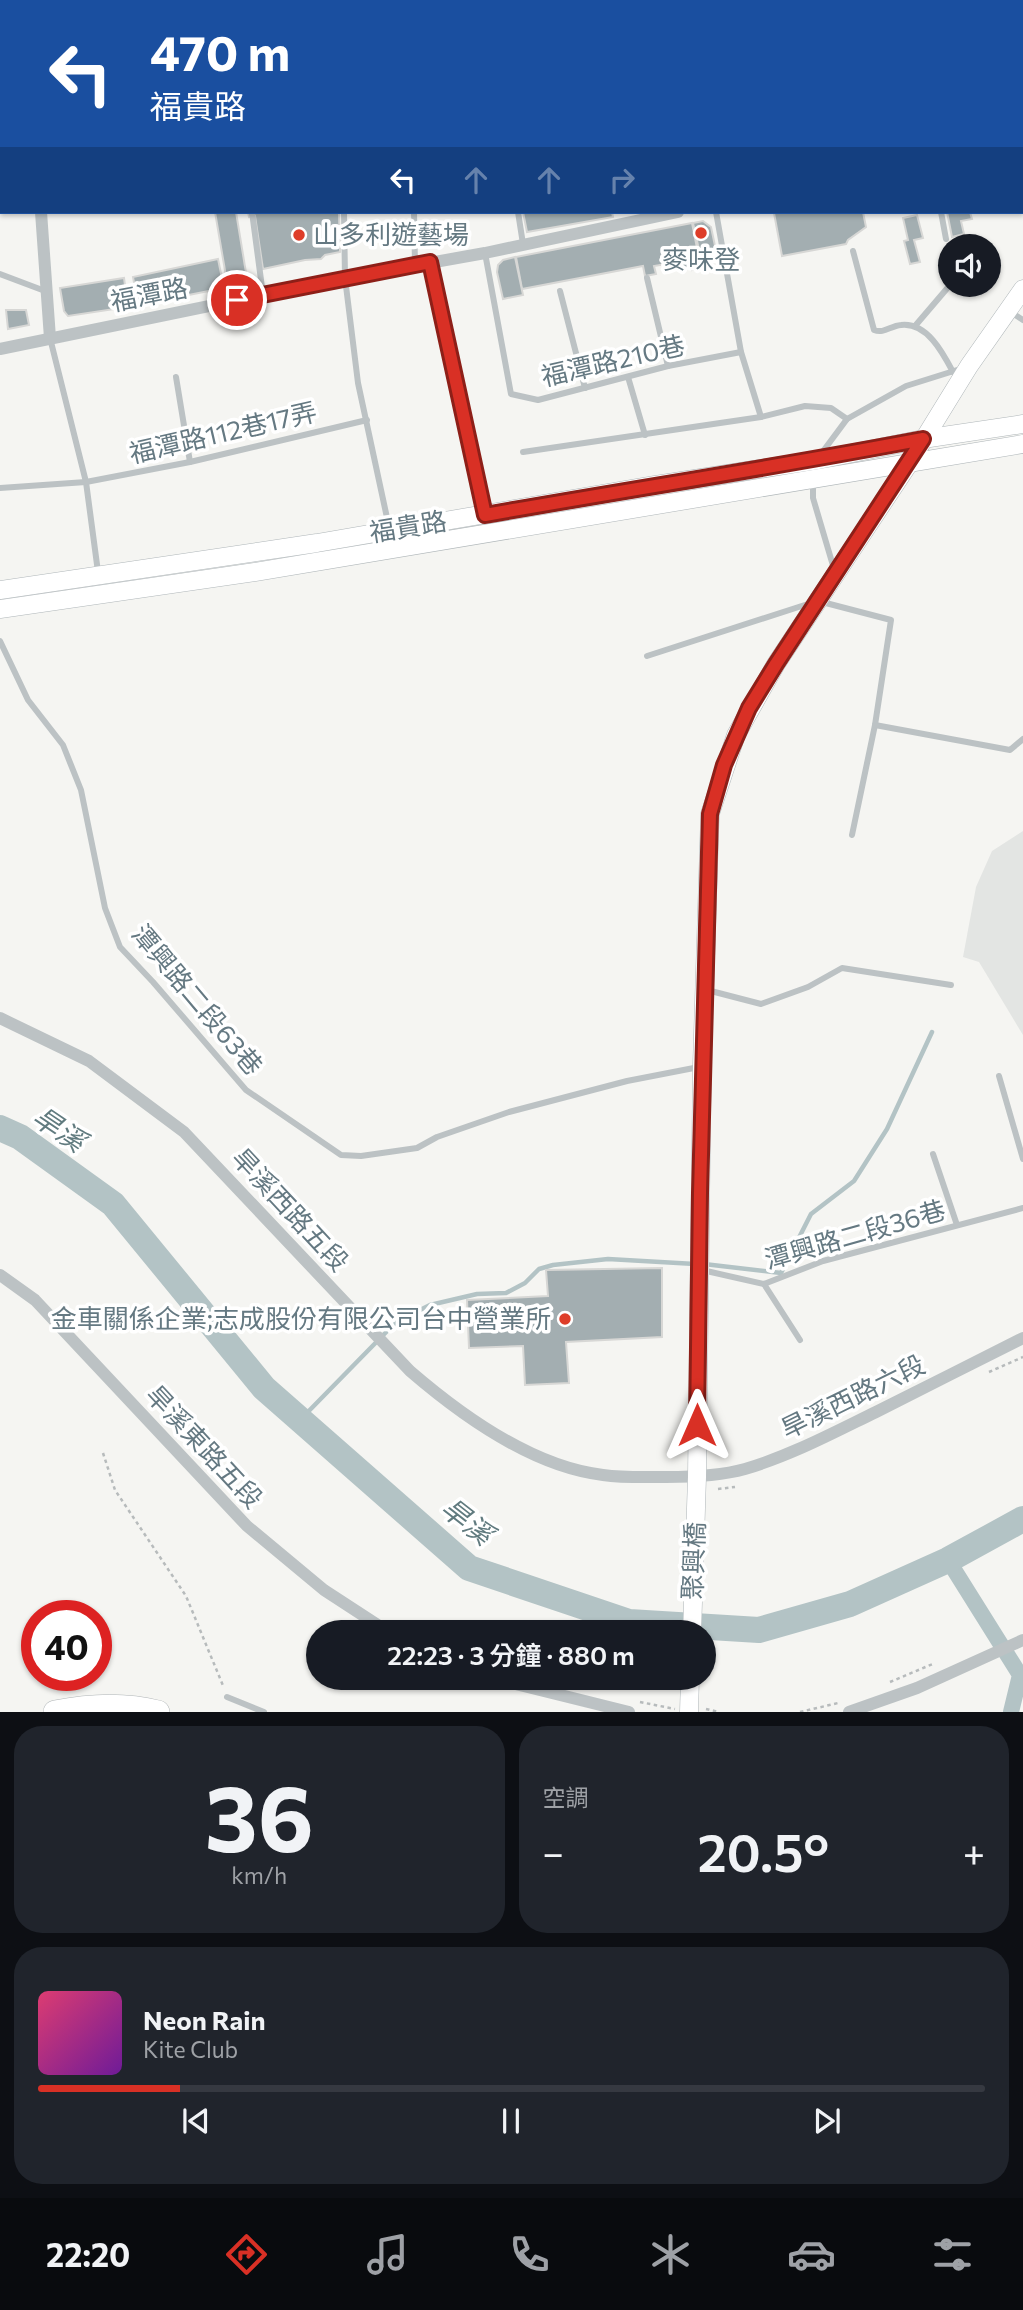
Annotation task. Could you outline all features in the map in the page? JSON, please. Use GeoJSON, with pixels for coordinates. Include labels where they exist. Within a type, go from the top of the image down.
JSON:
{"type":"FeatureCollection","features":[{"type":"Feature","properties":{"kind":"highway"},"geometry":{"type":"LineString","coordinates":[[55,1712],[100,1705],[134,1706],[158,1712]]}},
{"type":"Feature","properties":{"kind":"street"},"geometry":{"type":"LineString","coordinates":[[41,214],[50,338]]}},
{"type":"Feature","properties":{"kind":"street","name":"福潭路"},"geometry":{"type":"LineString","coordinates":[[0,349],[345,278],[485,253],[623,217],[656,214]]}},
{"type":"Feature","properties":{"kind":"street","name":"聚興橋"},"geometry":{"type":"LineString","coordinates":[[692,1620],[708,836],[714,797],[728,755],[749,708],[833,575],[908,465],[961,369],[1023,289]]}},
{"type":"Feature","properties":{"kind":"street","name":"福貴路"},"geometry":{"type":"LineString","coordinates":[[0,590],[317,543],[1023,424]]}},
{"type":"Feature","properties":{"kind":"street","name":"福貴路"},"geometry":{"type":"LineString","coordinates":[[0,610],[255,572],[1023,444]]}},
{"type":"Feature","properties":{"kind":"street","name":"旱溪西路五段"},"geometry":{"type":"LineString","coordinates":[[0,1018],[89,1061],[184,1132],[410,1370],[445,1401],[476,1423],[505,1440],[554,1462],[601,1475],[697,1483]]}},
{"type":"Feature","properties":{"kind":"street","name":"旱溪東路五段"},"geometry":{"type":"LineString","coordinates":[[0,1276],[35,1300],[247,1526],[324,1590],[370,1620]]}},
{"type":"Feature","properties":{"kind":"street","name":"旱溪西路六段"},"geometry":{"type":"LineString","coordinates":[[697,1483],[792,1453],[1023,1338]]}},
{"type":"Feature","properties":{"kind":"street"},"geometry":{"type":"LineString","coordinates":[[847,1706],[917,1688],[1023,1640]]}},
{"type":"Feature","properties":{"kind":"street"},"geometry":{"type":"LineString","coordinates":[[540,1690],[629,1712]]}},
{"type":"Feature","properties":{"kind":"lane"},"geometry":{"type":"LineString","coordinates":[[252,214],[263,295]]}},
{"type":"Feature","properties":{"kind":"lane"},"geometry":{"type":"LineString","coordinates":[[344,214],[345,278],[358,383],[390,529]]}},
{"type":"Feature","properties":{"kind":"lane"},"geometry":{"type":"LineString","coordinates":[[414,214],[415,265]]}},
{"type":"Feature","properties":{"kind":"lane"},"geometry":{"type":"LineString","coordinates":[[518,214],[523,245]]}},
{"type":"Feature","properties":{"kind":"lane"},"geometry":{"type":"LineString","coordinates":[[716,214],[741,352],[761,417]]}},
{"type":"Feature","properties":{"kind":"lane"},"geometry":{"type":"LineString","coordinates":[[941,214],[945,234]]}},
{"type":"Feature","properties":{"kind":"lane"},"geometry":{"type":"LineString","coordinates":[[818,460],[847,419],[906,386],[961,369],[940,346],[915,326],[901,324],[880,332],[874,330],[853,251]]}},
{"type":"Feature","properties":{"kind":"lane","name":"福潭路210巷"},"geometry":{"type":"LineString","coordinates":[[485,253],[511,394],[538,400],[668,366],[741,352]]}},
{"type":"Feature","properties":{"kind":"lane"},"geometry":{"type":"LineString","coordinates":[[430,262],[485,515]]}},
{"type":"Feature","properties":{"kind":"lane"},"geometry":{"type":"LineString","coordinates":[[0,274],[45,291]]}},
{"type":"Feature","properties":{"kind":"lane"},"geometry":{"type":"LineString","coordinates":[[647,278],[668,366]]}},
{"type":"Feature","properties":{"kind":"lane"},"geometry":{"type":"LineString","coordinates":[[560,291],[584,388]]}},
{"type":"Feature","properties":{"kind":"lane"},"geometry":{"type":"LineString","coordinates":[[915,326],[940,297]]}},
{"type":"Feature","properties":{"kind":"lane"},"geometry":{"type":"LineString","coordinates":[[1007,310],[1023,320]]}},
{"type":"Feature","properties":{"kind":"lane"},"geometry":{"type":"LineString","coordinates":[[50,338],[86,482],[99,575]]}},
{"type":"Feature","properties":{"kind":"lane"},"geometry":{"type":"LineString","coordinates":[[176,376],[190,462]]}},
{"type":"Feature","properties":{"kind":"lane"},"geometry":{"type":"LineString","coordinates":[[628,377],[645,435]]}},
{"type":"Feature","properties":{"kind":"lane"},"geometry":{"type":"LineString","coordinates":[[523,452],[761,417],[805,406],[831,408],[847,419]]}},
{"type":"Feature","properties":{"kind":"lane","name":"福潭路112巷17弄"},"geometry":{"type":"LineString","coordinates":[[0,488],[86,482],[190,462],[367,420]]}},
{"type":"Feature","properties":{"kind":"lane"},"geometry":{"type":"LineString","coordinates":[[813,480],[813,498],[835,564],[833,575]]}},
{"type":"Feature","properties":{"kind":"lane"},"geometry":{"type":"LineString","coordinates":[[647,656],[817,601],[891,620],[875,725],[852,835]]}},
{"type":"Feature","properties":{"kind":"lane","name":"潭興路二段63巷"},"geometry":{"type":"LineString","coordinates":[[0,641],[28,700],[62,745],[81,790],[105,908],[120,947],[246,1090],[341,1154],[361,1156],[417,1148],[437,1137],[509,1112],[627,1081],[702,1066]]}},
{"type":"Feature","properties":{"kind":"lane"},"geometry":{"type":"LineString","coordinates":[[875,725],[1010,750],[1023,739]]}},
{"type":"Feature","properties":{"kind":"lane"},"geometry":{"type":"LineString","coordinates":[[706,989],[761,1004],[808,987],[842,968],[951,985]]}},
{"type":"Feature","properties":{"kind":"lane"},"geometry":{"type":"LineString","coordinates":[[999,1076],[1023,1159]]}},
{"type":"Feature","properties":{"kind":"lane"},"geometry":{"type":"LineString","coordinates":[[933,1154],[957,1225]]}},
{"type":"Feature","properties":{"kind":"lane","name":"潭興路二段36巷"},"geometry":{"type":"LineString","coordinates":[[698,1269],[764,1284],[823,1261],[1023,1208]]}},
{"type":"Feature","properties":{"kind":"lane"},"geometry":{"type":"LineString","coordinates":[[764,1284],[800,1340]]}},
{"type":"Feature","properties":{"kind":"lane"},"geometry":{"type":"LineString","coordinates":[[227,1697],[264,1712]]}},
{"type":"Feature","properties":{"kind":"path"},"geometry":{"type":"LineString","coordinates":[[103,1453],[115,1490],[186,1596],[227,1697]]}},
{"type":"Feature","properties":{"kind":"path"},"geometry":{"type":"LineString","coordinates":[[883,1685],[946,1659]]}},
{"type":"Feature","properties":{"kind":"path"},"geometry":{"type":"LineString","coordinates":[[800,1712],[847,1706]]}},
{"type":"Feature","properties":{"kind":"shaded area"},"geometry":{"type":"Polygon","coordinates":[[[1023,831],[1023,1035],[979,962],[963,957],[976,887],[992,851],[1023,831]]]}},
{"type":"Feature","properties":{"kind":"building"},"geometry":{"type":"Polygon","coordinates":[[[215,214],[236,214],[248,285],[228,288],[215,214]]]}},
{"type":"Feature","properties":{"kind":"building","name":"山多利遊藝場"},"geometry":{"type":"Polygon","coordinates":[[[248,214],[339,214],[340,252],[325,255],[321,259],[263,269],[255,216],[249,217],[248,214]]]}},
{"type":"Feature","properties":{"kind":"building"},"geometry":{"type":"Polygon","coordinates":[[[523,214],[612,214],[613,217],[527,232],[523,214]]]}},
{"type":"Feature","properties":{"kind":"building"},"geometry":{"type":"Polygon","coordinates":[[[774,214],[863,214],[866,227],[846,244],[782,256],[774,214]]]}},
{"type":"Feature","properties":{"kind":"building"},"geometry":{"type":"Polygon","coordinates":[[[947,214],[971,214],[972,219],[961,221],[964,234],[951,234],[947,214]]]}},
{"type":"Feature","properties":{"kind":"building"},"geometry":{"type":"Polygon","coordinates":[[[917,215],[923,238],[914,240],[920,262],[910,264],[904,241],[908,240],[903,218],[917,215]]]}},
{"type":"Feature","properties":{"kind":"building"},"geometry":{"type":"Polygon","coordinates":[[[703,221],[711,227],[718,260],[702,263],[693,223],[703,221]]]}},
{"type":"Feature","properties":{"kind":"building"},"geometry":{"type":"Polygon","coordinates":[[[692,223],[701,268],[674,270],[672,263],[654,266],[656,274],[645,276],[643,266],[522,289],[516,257],[692,223]]]}},
{"type":"Feature","properties":{"kind":"building"},"geometry":{"type":"Polygon","coordinates":[[[515,257],[523,295],[503,299],[498,265],[503,260],[515,257]]]}},
{"type":"Feature","properties":{"kind":"building"},"geometry":{"type":"Polygon","coordinates":[[[218,259],[224,288],[138,305],[133,277],[218,259]]]}},
{"type":"Feature","properties":{"kind":"building"},"geometry":{"type":"Polygon","coordinates":[[[124,278],[128,307],[68,316],[64,311],[60,288],[124,278]]]}},
{"type":"Feature","properties":{"kind":"building"},"geometry":{"type":"Polygon","coordinates":[[[6,310],[26,310],[29,325],[8,329],[6,310]]]}},
{"type":"Feature","properties":{"kind":"building","name":"金車關係企業;志成股份有限公司台中營業所"},"geometry":{"type":"Polygon","coordinates":[[[662,1268],[662,1337],[566,1342],[569,1383],[525,1385],[523,1346],[469,1348],[467,1300],[548,1296],[546,1270],[662,1268]]]}},
{"type":"Feature","properties":{"kind":"waterway"},"geometry":{"type":"LineString","coordinates":[[704,1264],[781,1273],[811,1214],[854,1181],[887,1129],[932,1032]]}},
{"type":"Feature","properties":{"kind":"waterway","name":"旱溪"},"geometry":{"type":"LineString","coordinates":[[0,1128],[20,1137],[113,1204],[264,1388],[469,1568],[629,1622],[759,1630],[850,1604],[948,1560],[1023,1519]]}},
{"type":"Feature","properties":{"kind":"waterway"},"geometry":{"type":"LineString","coordinates":[[300,1420],[396,1322],[430,1305],[477,1294],[506,1293],[525,1283],[539,1269],[553,1265],[608,1259],[695,1264]]}},
{"type":"Feature","properties":{"kind":"waterway"},"geometry":{"type":"LineString","coordinates":[[948,1560],[1020,1675],[1011,1712]]}},
{"type":"Feature","properties":{"kind":"place","name":"麥味登"},"geometry":{"type":"Point","coordinates":[701,233]}},
{"type":"Feature","properties":{"kind":"place","name":"山多利遊藝場"},"geometry":{"type":"Point","coordinates":[299,235]}},
{"type":"Feature","properties":{"kind":"place","name":"金車關係企業;志成股份有限公司台中營業所"},"geometry":{"type":"Point","coordinates":[565,1319]}},
{"type":"Feature","properties":{"kind":"route"},"geometry":{"type":"LineString","coordinates":[[237,300],[430,262],[485,515],[818,460],[923,439],[749,708],[724,765],[710,814],[702,1066],[697,1425]]}}]}
